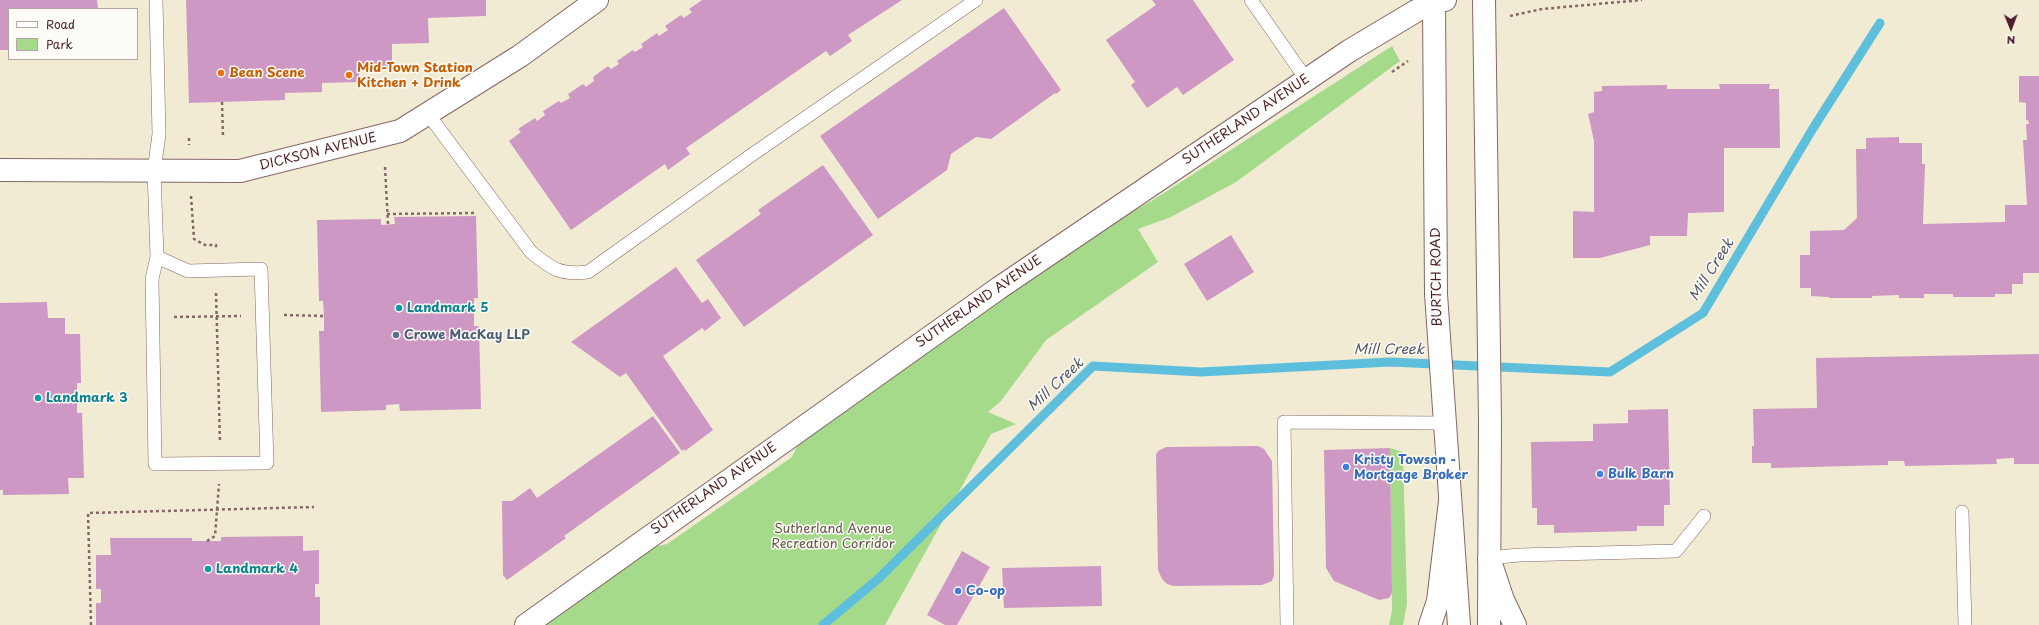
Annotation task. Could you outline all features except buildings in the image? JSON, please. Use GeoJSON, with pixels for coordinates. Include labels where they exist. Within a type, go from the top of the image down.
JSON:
{"type":"FeatureCollection","features":[{"type":"Feature","properties":{"kind":"main road","name":"DICKSON AVENUE"},"geometry":{"type":"LineString","coordinates":[[0,170],[240,171],[400,131],[520,56],[597,0]]}},
{"type":"Feature","properties":{"kind":"main road"},"geometry":{"type":"LineString","coordinates":[[1484,0],[1487,296],[1490,421],[1489,625]]}},
{"type":"Feature","properties":{"kind":"main road","name":"SUTHERLAND AVENUE"},"geometry":{"type":"LineString","coordinates":[[526,625],[998,288],[1306,79],[1386,28],[1437,1]]}},
{"type":"Feature","properties":{"kind":"main road","name":"BURTCH ROAD"},"geometry":{"type":"LineString","coordinates":[[1437,1],[1436,294],[1459,625]]}},
{"type":"Feature","properties":{"kind":"main road"},"geometry":{"type":"LineString","coordinates":[[1430,625],[1438,601],[1450,501]]}},
{"type":"Feature","properties":{"kind":"main road"},"geometry":{"type":"LineString","coordinates":[[1489,558],[1503,600],[1515,625]]}},
{"type":"Feature","properties":{"kind":"lane"},"geometry":{"type":"LineString","coordinates":[[156,0],[159,134],[154,171],[157,257],[152,279],[155,464],[267,463],[261,269],[188,271],[157,257]]}},
{"type":"Feature","properties":{"kind":"lane"},"geometry":{"type":"LineString","coordinates":[[428,114],[531,252],[552,269],[573,273],[588,272],[753,154],[976,0]]}},
{"type":"Feature","properties":{"kind":"lane"},"geometry":{"type":"LineString","coordinates":[[1251,0],[1306,79]]}},
{"type":"Feature","properties":{"kind":"lane"},"geometry":{"type":"LineString","coordinates":[[1287,625],[1284,422],[1444,423]]}},
{"type":"Feature","properties":{"kind":"lane"},"geometry":{"type":"LineString","coordinates":[[1962,512],[1965,625]]}},
{"type":"Feature","properties":{"kind":"lane"},"geometry":{"type":"LineString","coordinates":[[1489,558],[1519,555],[1676,551],[1704,516]]}},
{"type":"Feature","properties":{"kind":"path"},"geometry":{"type":"LineString","coordinates":[[1593,4],[1642,0]]}},
{"type":"Feature","properties":{"kind":"path"},"geometry":{"type":"LineString","coordinates":[[222,102],[223,137]]}},
{"type":"Feature","properties":{"kind":"path"},"geometry":{"type":"LineString","coordinates":[[189,138],[192,224],[194,239],[205,246],[216,245],[220,464],[215,536],[207,541]]}},
{"type":"Feature","properties":{"kind":"path"},"geometry":{"type":"LineString","coordinates":[[385,167],[388,224]]}},
{"type":"Feature","properties":{"kind":"path"},"geometry":{"type":"LineString","coordinates":[[388,214],[501,212]]}},
{"type":"Feature","properties":{"kind":"path"},"geometry":{"type":"LineString","coordinates":[[153,317],[262,315],[324,316]]}},
{"type":"Feature","properties":{"kind":"path"},"geometry":{"type":"LineString","coordinates":[[91,625],[88,513],[314,508]]}},
{"type":"Feature","properties":{"kind":"green space","name":"Sutherland Avenue Recreation Corridor"},"geometry":{"type":"Polygon","coordinates":[[[1392,46],[1400,61],[1236,182],[1171,217],[1138,229],[1158,262],[1046,340],[1001,401],[988,412],[1016,424],[991,434],[885,625],[540,625],[642,549],[667,544],[792,457],[800,439],[1088,237],[1153,200],[1392,46]]]}},
{"type":"Feature","properties":{"kind":"green space"},"geometry":{"type":"Polygon","coordinates":[[[1390,448],[1403,452],[1407,604],[1403,625],[1389,625],[1392,610],[1390,448]]]}},
{"type":"Feature","properties":{"kind":"waterway","name":"Mill Creek"},"geometry":{"type":"LineString","coordinates":[[823,625],[878,579],[1093,366],[1201,372],[1390,362],[1610,372],[1703,313],[1812,130],[1880,23]]}},
{"type":"Feature","properties":{"kind":"place","name":"Bean Scene"},"geometry":{"type":"Point","coordinates":[221,73]}},
{"type":"Feature","properties":{"kind":"place","name":"Mid-Town Station Kitchen + Drink"},"geometry":{"type":"Point","coordinates":[349,75]}},
{"type":"Feature","properties":{"kind":"place","name":"Landmark 5"},"geometry":{"type":"Point","coordinates":[399,308]}},
{"type":"Feature","properties":{"kind":"place","name":"Crowe MacKay LLP"},"geometry":{"type":"Point","coordinates":[396,335]}},
{"type":"Feature","properties":{"kind":"place","name":"Landmark 3"},"geometry":{"type":"Point","coordinates":[38,398]}},
{"type":"Feature","properties":{"kind":"place","name":"Kristy Towson - Mortgage Broker"},"geometry":{"type":"Point","coordinates":[1346,467]}},
{"type":"Feature","properties":{"kind":"place","name":"Bulk Barn"},"geometry":{"type":"Point","coordinates":[1600,474]}},
{"type":"Feature","properties":{"kind":"place","name":"Landmark 4"},"geometry":{"type":"Point","coordinates":[208,569]}},
{"type":"Feature","properties":{"kind":"place","name":"Co-op"},"geometry":{"type":"Point","coordinates":[958,591]}}]}
